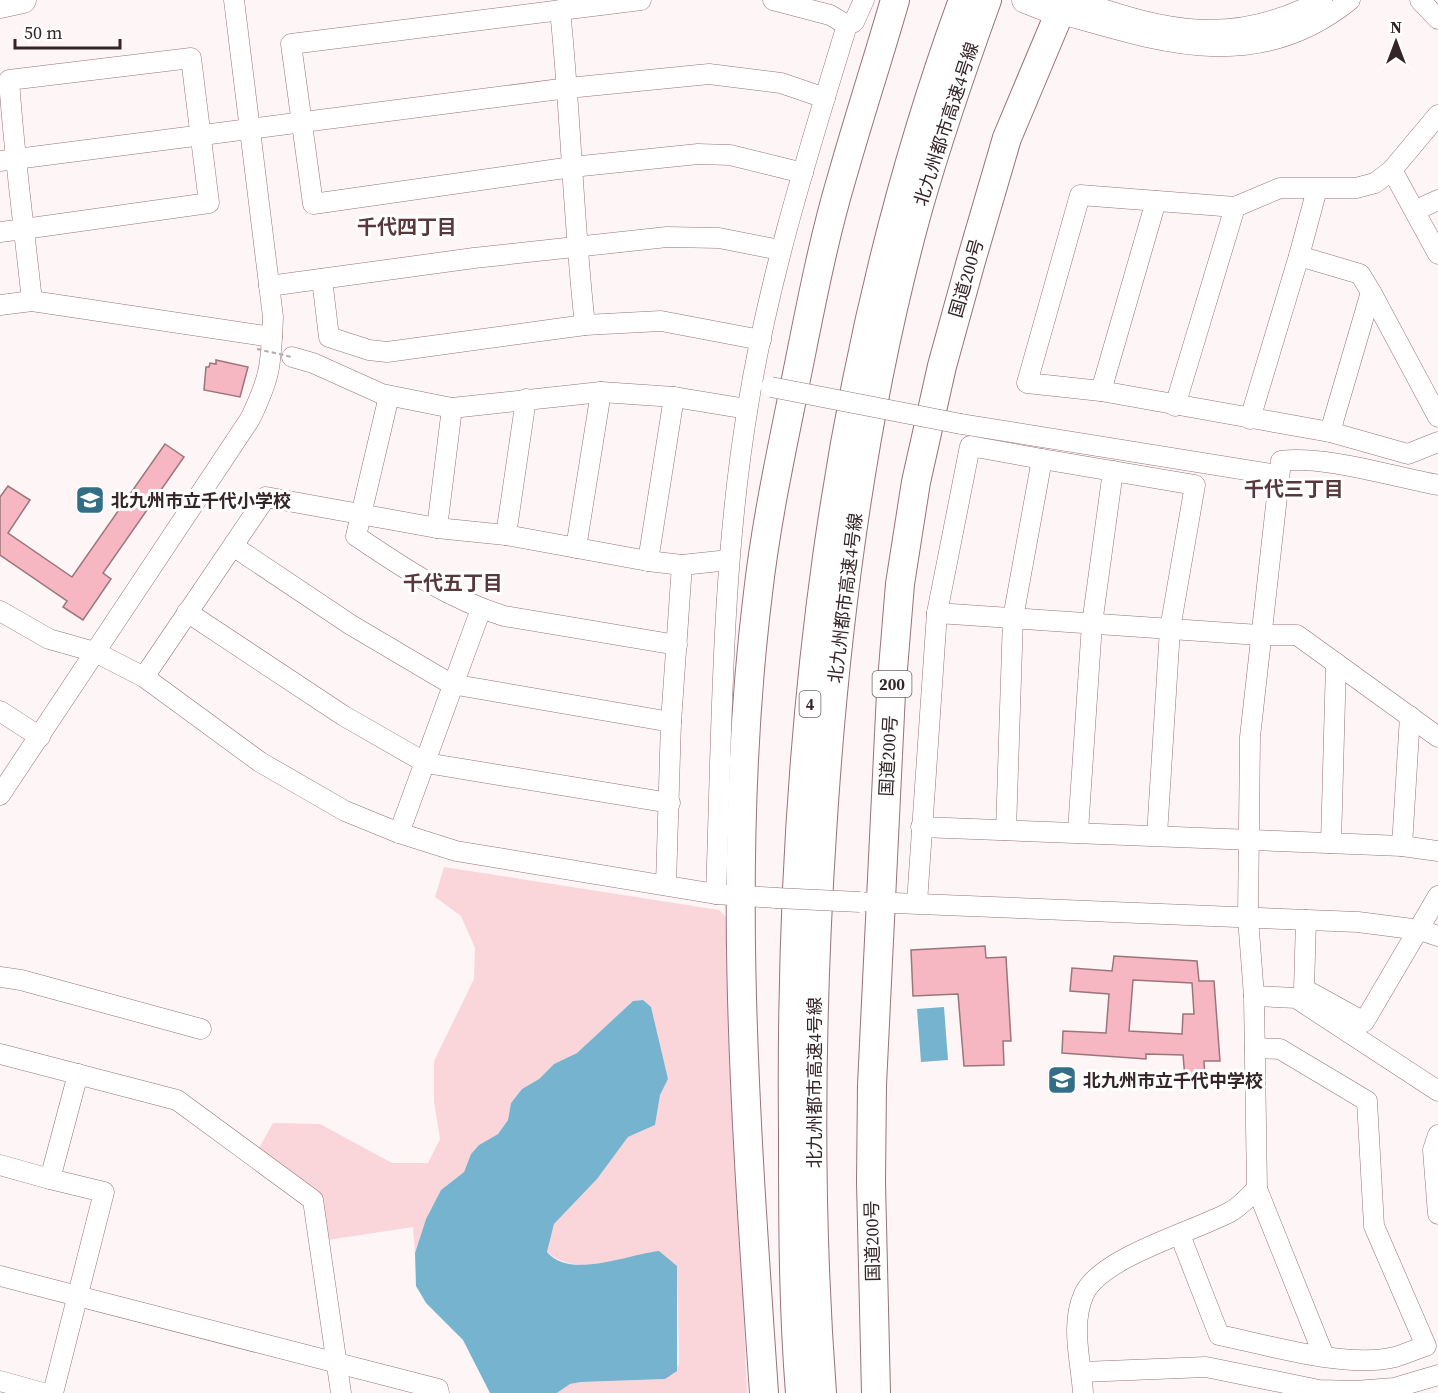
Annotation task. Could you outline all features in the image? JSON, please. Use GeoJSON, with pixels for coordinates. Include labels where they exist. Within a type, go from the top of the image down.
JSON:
{"type":"FeatureCollection","features":[{"type":"Feature","properties":{"kind":"highway"},"geometry":{"type":"LineString","coordinates":[[764,1393],[750,1182],[741,988],[728,896],[758,592],[780,459],[808,317],[841,180],[894,0]]}},
{"type":"Feature","properties":{"kind":"highway","name":"北九州都市高速4号線"},"geometry":{"type":"LineString","coordinates":[[822,1393],[814,1201],[812,1038],[827,753],[842,599],[864,459],[894,309],[962,34],[963,0]]}},
{"type":"Feature","properties":{"kind":"highway","name":"北九州都市高速4号線"},"geometry":{"type":"LineString","coordinates":[[800,1393],[793,1200],[792,1037],[797,878],[821,594],[871,315],[897,205],[962,34],[987,0]]}},
{"type":"Feature","properties":{"kind":"highway","name":"国道200号"},"geometry":{"type":"LineString","coordinates":[[876,1393],[871,1182],[870,902],[899,595],[916,482],[942,366],[1000,160],[1067,4]]}},
{"type":"Feature","properties":{"kind":"main road"},"geometry":{"type":"LineString","coordinates":[[0,5],[23,0]]}},
{"type":"Feature","properties":{"kind":"main road"},"geometry":{"type":"LineString","coordinates":[[1025,0],[1067,4]]}},
{"type":"Feature","properties":{"kind":"street"},"geometry":{"type":"LineString","coordinates":[[0,795],[250,419],[267,385],[272,366],[265,343],[273,317],[234,0]]}},
{"type":"Feature","properties":{"kind":"street"},"geometry":{"type":"LineString","coordinates":[[641,0],[291,44],[313,204],[572,167],[698,154],[730,156],[803,172]]}},
{"type":"Feature","properties":{"kind":"street"},"geometry":{"type":"LineString","coordinates":[[773,0],[830,15],[847,25]]}},
{"type":"Feature","properties":{"kind":"street"},"geometry":{"type":"LineString","coordinates":[[847,25],[854,22],[864,0]]}},
{"type":"Feature","properties":{"kind":"street"},"geometry":{"type":"LineString","coordinates":[[1067,4],[1157,25],[1194,29],[1250,28],[1293,15],[1322,0]]}},
{"type":"Feature","properties":{"kind":"street"},"geometry":{"type":"LineString","coordinates":[[1067,4],[1173,44],[1233,47],[1295,33],[1330,16],[1350,0]]}},
{"type":"Feature","properties":{"kind":"street"},"geometry":{"type":"LineString","coordinates":[[1420,0],[1438,19]]}},
{"type":"Feature","properties":{"kind":"street"},"geometry":{"type":"LineString","coordinates":[[560,10],[568,88],[576,247],[585,325]]}},
{"type":"Feature","properties":{"kind":"street"},"geometry":{"type":"LineString","coordinates":[[728,896],[729,560],[747,409],[761,385],[761,340],[780,250],[847,25]]}},
{"type":"Feature","properties":{"kind":"street"},"geometry":{"type":"LineString","coordinates":[[0,232],[24,229],[209,204],[190,58],[9,80],[7,160],[24,229],[32,301]]}},
{"type":"Feature","properties":{"kind":"street"},"geometry":{"type":"LineString","coordinates":[[7,160],[568,88],[709,74],[781,83],[825,98]]}},
{"type":"Feature","properties":{"kind":"street"},"geometry":{"type":"LineString","coordinates":[[1438,115],[1392,170],[1375,183],[1356,188],[1280,188],[1235,207],[1080,195],[1027,383],[1101,392],[1330,432],[1408,454],[1438,441]]}},
{"type":"Feature","properties":{"kind":"street"},"geometry":{"type":"LineString","coordinates":[[1392,170],[1416,210],[1438,254]]}},
{"type":"Feature","properties":{"kind":"street"},"geometry":{"type":"LineString","coordinates":[[1250,419],[1317,189]]}},
{"type":"Feature","properties":{"kind":"street"},"geometry":{"type":"LineString","coordinates":[[1416,210],[1438,200]]}},
{"type":"Feature","properties":{"kind":"street"},"geometry":{"type":"LineString","coordinates":[[1101,392],[1156,201]]}},
{"type":"Feature","properties":{"kind":"street"},"geometry":{"type":"LineString","coordinates":[[1175,406],[1235,207]]}},
{"type":"Feature","properties":{"kind":"street"},"geometry":{"type":"LineString","coordinates":[[268,286],[576,247],[677,237],[718,238],[780,250]]}},
{"type":"Feature","properties":{"kind":"street"},"geometry":{"type":"LineString","coordinates":[[1299,256],[1360,274],[1438,417]]}},
{"type":"Feature","properties":{"kind":"street"},"geometry":{"type":"LineString","coordinates":[[322,279],[329,338],[369,350],[387,352],[585,325],[661,321],[761,340]]}},
{"type":"Feature","properties":{"kind":"street"},"geometry":{"type":"LineString","coordinates":[[1330,432],[1371,292]]}},
{"type":"Feature","properties":{"kind":"street"},"geometry":{"type":"LineString","coordinates":[[0,305],[32,301],[265,343]]}},
{"type":"Feature","properties":{"kind":"street"},"geometry":{"type":"LineString","coordinates":[[292,357],[314,363],[389,396],[453,408],[601,392],[674,397],[747,409]]}},
{"type":"Feature","properties":{"kind":"street"},"geometry":{"type":"LineString","coordinates":[[761,385],[961,424],[1278,475]]}},
{"type":"Feature","properties":{"kind":"street"},"geometry":{"type":"LineString","coordinates":[[576,548],[601,392]]}},
{"type":"Feature","properties":{"kind":"street"},"geometry":{"type":"LineString","coordinates":[[389,396],[359,513],[356,536],[413,574],[481,609],[504,616],[677,645]]}},
{"type":"Feature","properties":{"kind":"street"},"geometry":{"type":"LineString","coordinates":[[648,561],[674,397]]}},
{"type":"Feature","properties":{"kind":"street"},"geometry":{"type":"LineString","coordinates":[[506,535],[526,399]]}},
{"type":"Feature","properties":{"kind":"street"},"geometry":{"type":"LineString","coordinates":[[437,528],[453,408]]}},
{"type":"Feature","properties":{"kind":"street"},"geometry":{"type":"LineString","coordinates":[[917,903],[937,613],[970,446],[1195,485],[1170,629],[1157,835]]}},
{"type":"Feature","properties":{"kind":"street"},"geometry":{"type":"LineString","coordinates":[[1005,830],[1013,618],[1042,459]]}},
{"type":"Feature","properties":{"kind":"street"},"geometry":{"type":"LineString","coordinates":[[1324,1356],[1257,1189],[1254,996],[1248,918],[1250,737],[1259,635],[1278,475],[1281,461],[1295,459],[1438,486]]}},
{"type":"Feature","properties":{"kind":"street"},"geometry":{"type":"LineString","coordinates":[[1078,831],[1092,624],[1113,471]]}},
{"type":"Feature","properties":{"kind":"street"},"geometry":{"type":"LineString","coordinates":[[144,677],[266,496],[437,528],[506,535],[648,561],[682,565],[729,560]]}},
{"type":"Feature","properties":{"kind":"street"},"geometry":{"type":"LineString","coordinates":[[232,546],[351,625],[451,684],[671,722]]}},
{"type":"Feature","properties":{"kind":"street"},"geometry":{"type":"LineString","coordinates":[[666,884],[671,722],[682,565]]}},
{"type":"Feature","properties":{"kind":"street"},"geometry":{"type":"LineString","coordinates":[[399,833],[426,763],[451,684],[481,609]]}},
{"type":"Feature","properties":{"kind":"street"},"geometry":{"type":"LineString","coordinates":[[0,611],[49,639],[94,652],[144,677],[260,762],[345,811],[399,833],[456,851],[728,896],[1358,922],[1429,933]]}},
{"type":"Feature","properties":{"kind":"street"},"geometry":{"type":"LineString","coordinates":[[188,612],[344,716],[426,763],[670,803]]}},
{"type":"Feature","properties":{"kind":"street"},"geometry":{"type":"LineString","coordinates":[[937,613],[1259,635],[1297,635],[1438,737]]}},
{"type":"Feature","properties":{"kind":"street"},"geometry":{"type":"LineString","coordinates":[[1331,843],[1336,663]]}},
{"type":"Feature","properties":{"kind":"street"},"geometry":{"type":"LineString","coordinates":[[0,711],[40,737]]}},
{"type":"Feature","properties":{"kind":"street"},"geometry":{"type":"LineString","coordinates":[[1402,846],[1410,716]]}},
{"type":"Feature","properties":{"kind":"street"},"geometry":{"type":"LineString","coordinates":[[921,827],[1078,831],[1402,846],[1438,851]]}},
{"type":"Feature","properties":{"kind":"street"},"geometry":{"type":"LineString","coordinates":[[1306,920],[1304,989],[1364,1022],[1429,933],[1438,896]]}},
{"type":"Feature","properties":{"kind":"street"},"geometry":{"type":"LineString","coordinates":[[0,977],[21,980],[201,1029]]}},
{"type":"Feature","properties":{"kind":"street"},"geometry":{"type":"LineString","coordinates":[[1254,996],[1296,998],[1438,1091]]}},
{"type":"Feature","properties":{"kind":"street"},"geometry":{"type":"LineString","coordinates":[[1180,1235],[1219,1335],[1324,1356],[1359,1359],[1393,1357],[1426,1346],[1374,1226],[1367,1101],[1280,1049],[1255,1048]]}},
{"type":"Feature","properties":{"kind":"street"},"geometry":{"type":"LineString","coordinates":[[0,1054],[177,1100],[313,1200],[341,1393]]}},
{"type":"Feature","properties":{"kind":"street"},"geometry":{"type":"LineString","coordinates":[[50,1179],[78,1074]]}},
{"type":"Feature","properties":{"kind":"street"},"geometry":{"type":"LineString","coordinates":[[1438,1135],[1433,1150],[1438,1214]]}},
{"type":"Feature","properties":{"kind":"street"},"geometry":{"type":"LineString","coordinates":[[0,1166],[104,1192],[53,1393]]}},
{"type":"Feature","properties":{"kind":"street"},"geometry":{"type":"LineString","coordinates":[[1083,1393],[1077,1342],[1084,1293],[1102,1272],[1127,1257],[1233,1211],[1257,1189]]}},
{"type":"Feature","properties":{"kind":"street"},"geometry":{"type":"LineString","coordinates":[[0,1276],[438,1389],[439,1393]]}},
{"type":"Feature","properties":{"kind":"street"},"geometry":{"type":"LineString","coordinates":[[1082,1372],[1206,1367],[1319,1390],[1355,1391],[1394,1388],[1438,1375]]}},
{"type":"Feature","properties":{"kind":"street"},"geometry":{"type":"LineString","coordinates":[[0,1381],[43,1393]]}},
{"type":"Feature","properties":{"kind":"path"},"geometry":{"type":"LineString","coordinates":[[265,343],[292,357]]}},
{"type":"Feature","properties":{"kind":"shaded area"},"geometry":{"type":"Polygon","coordinates":[[[444,867],[719,910],[727,918],[747,1393],[557,1393],[570,1384],[581,1382],[665,1379],[679,1364],[677,1267],[652,1252],[612,1262],[583,1265],[558,1259],[547,1252],[554,1224],[597,1179],[628,1137],[655,1125],[660,1094],[668,1079],[643,1000],[633,1001],[577,1053],[554,1064],[539,1079],[522,1089],[511,1103],[508,1120],[498,1134],[479,1145],[471,1154],[464,1172],[441,1190],[426,1219],[415,1253],[413,1227],[328,1240],[288,1173],[259,1148],[273,1123],[320,1124],[392,1163],[428,1163],[440,1139],[434,1102],[434,1061],[474,979],[475,948],[461,916],[435,897],[444,867]]]}},
{"type":"Feature","properties":{"kind":"water"},"geometry":{"type":"Polygon","coordinates":[[[643,1000],[651,1007],[668,1079],[660,1095],[655,1125],[628,1137],[597,1179],[554,1224],[547,1252],[557,1260],[585,1265],[659,1251],[677,1266],[677,1371],[665,1379],[570,1384],[557,1393],[490,1393],[463,1340],[426,1303],[416,1286],[415,1253],[426,1219],[441,1190],[464,1172],[471,1154],[479,1145],[498,1134],[508,1120],[511,1103],[522,1089],[539,1079],[554,1064],[577,1053],[633,1001],[643,1000]]]}},
{"type":"Feature","properties":{"kind":"water"},"geometry":{"type":"Polygon","coordinates":[[[944,1007],[948,1060],[921,1062],[917,1009],[944,1007]]]}},
{"type":"Feature","properties":{"kind":"building"},"geometry":{"type":"Polygon","coordinates":[[[216,360],[248,367],[240,397],[204,390],[206,367],[209,367],[210,363],[216,364],[216,360]]]}},
{"type":"Feature","properties":{"kind":"building"},"geometry":{"type":"Polygon","coordinates":[[[165,444],[184,457],[103,573],[111,579],[83,620],[63,607],[67,601],[0,555],[0,497],[8,486],[30,500],[8,533],[72,577],[165,444]]]}},
{"type":"Feature","properties":{"kind":"building"},"geometry":{"type":"Polygon","coordinates":[[[985,946],[986,958],[1006,957],[1011,1041],[1003,1041],[1004,1065],[964,1066],[958,994],[913,996],[911,950],[985,946]]]}},
{"type":"Feature","properties":{"kind":"building"},"geometry":{"type":"Polygon","coordinates":[[[1114,956],[1197,961],[1199,981],[1214,981],[1220,1061],[1204,1061],[1205,1077],[1185,1078],[1183,1055],[1146,1054],[1146,1059],[1062,1053],[1063,1031],[1106,1033],[1109,994],[1070,991],[1072,968],[1112,971],[1114,956]],[[1133,980],[1129,1031],[1182,1034],[1183,1014],[1194,1014],[1192,983],[1133,980]]]}},
{"type":"Feature","properties":{"kind":"place","name":"北九州市立千代小学校"},"geometry":{"type":"Point","coordinates":[90,500]}},
{"type":"Feature","properties":{"kind":"place","name":"北九州市立千代中学校"},"geometry":{"type":"Point","coordinates":[1062,1080]}},
{"type":"Feature","properties":{"kind":"district","name":"千代四丁目"},"geometry":{"type":"Point","coordinates":[407,227]}},
{"type":"Feature","properties":{"kind":"district","name":"千代三丁目"},"geometry":{"type":"Point","coordinates":[1294,489]}},
{"type":"Feature","properties":{"kind":"district","name":"千代五丁目"},"geometry":{"type":"Point","coordinates":[453,583]}}]}
